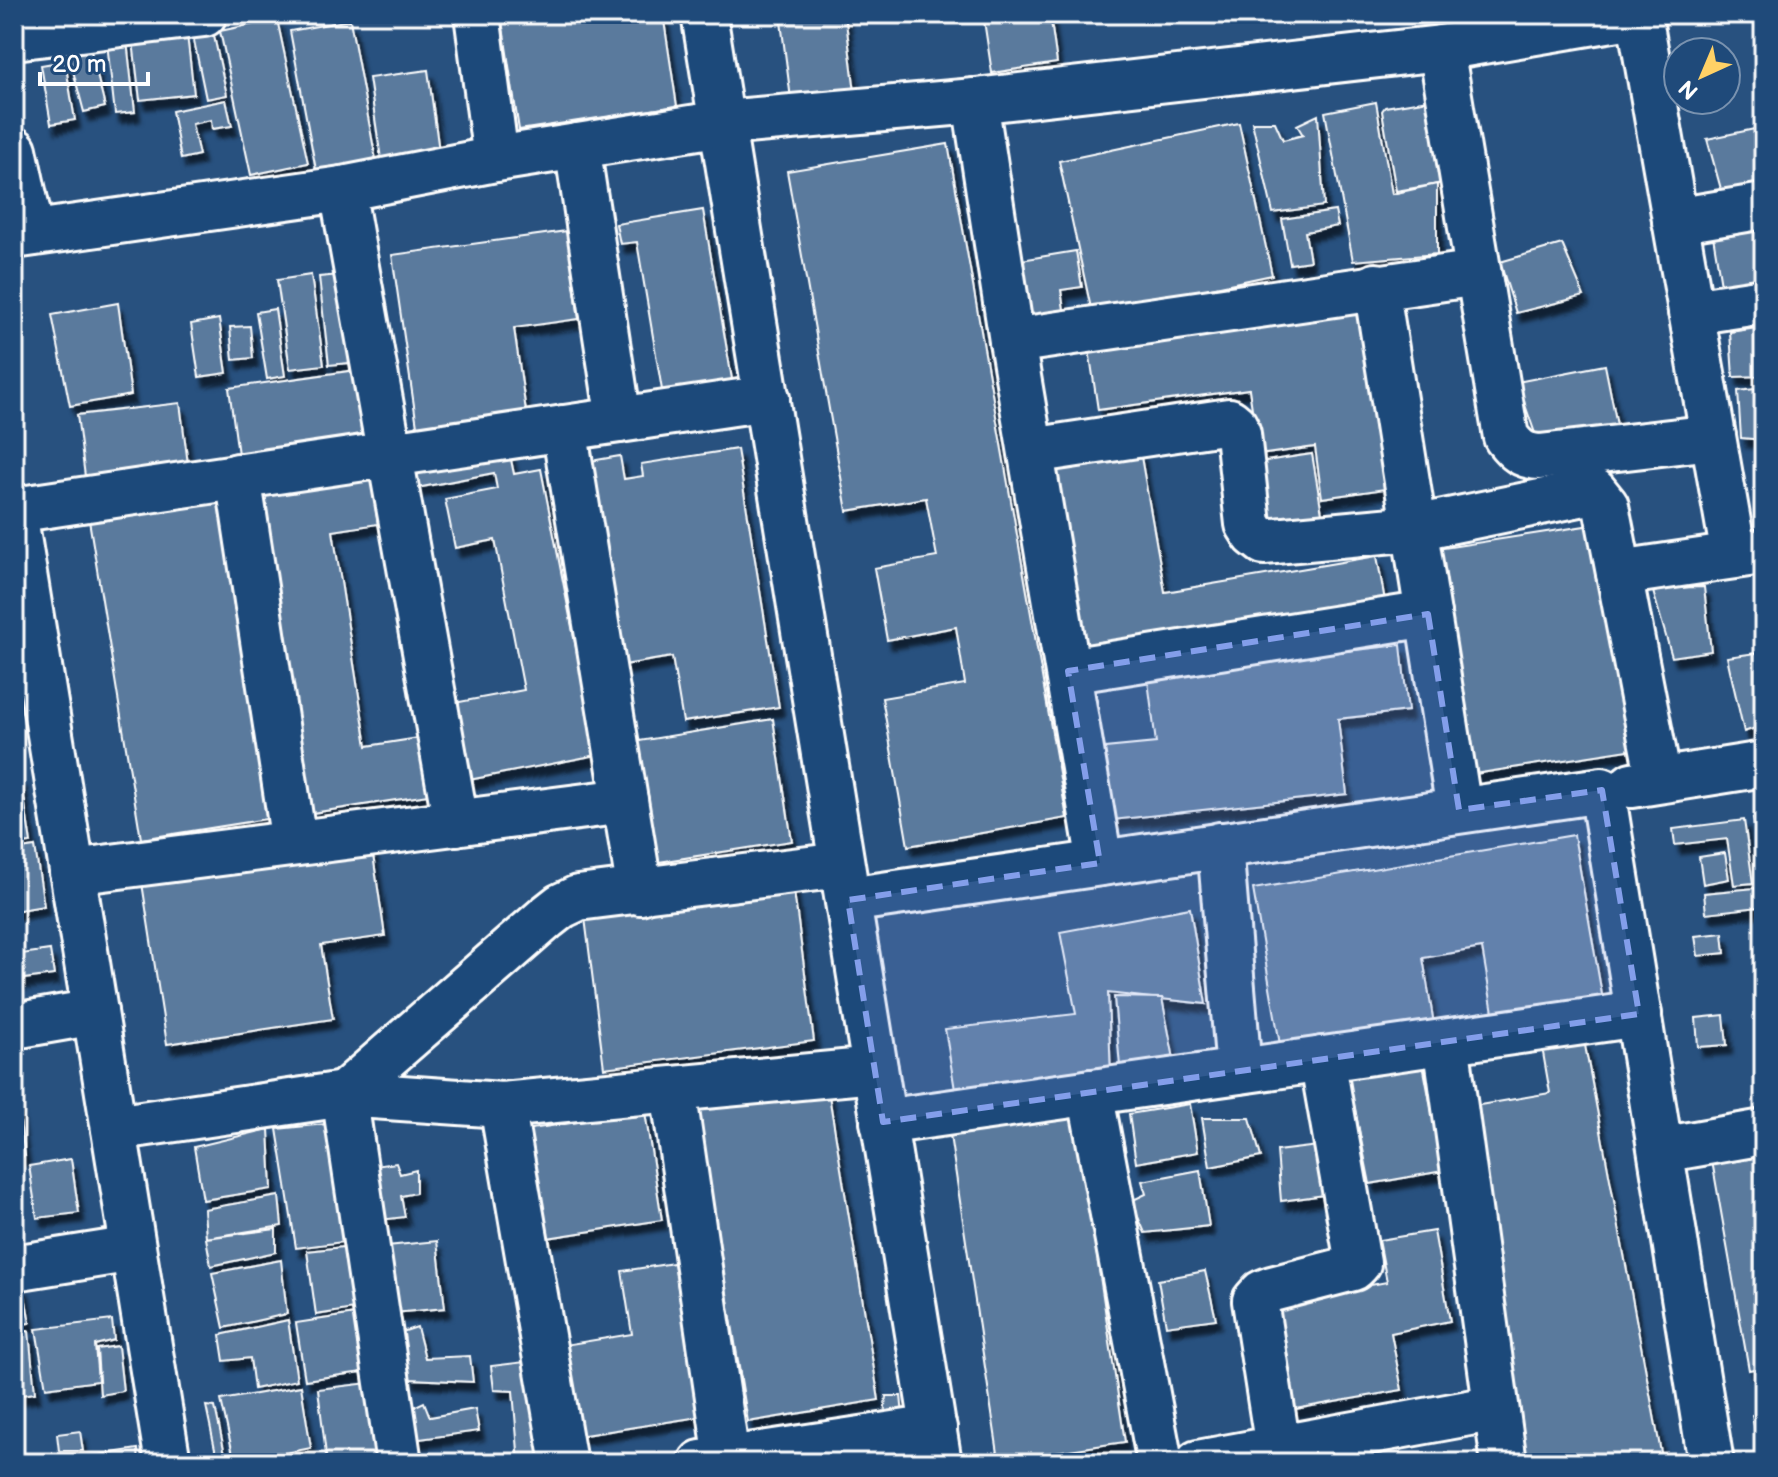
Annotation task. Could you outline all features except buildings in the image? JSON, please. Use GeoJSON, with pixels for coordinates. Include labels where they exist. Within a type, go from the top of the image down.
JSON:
{"type":"FeatureCollection","features":[{"type":"Feature","properties":{"kind":"street"},"geometry":{"type":"LineString","coordinates":[[14,37],[107,20],[204,14]]}},
{"type":"Feature","properties":{"kind":"street"},"geometry":{"type":"LineString","coordinates":[[477,14],[496,159]]}},
{"type":"Feature","properties":{"kind":"street"},"geometry":{"type":"LineString","coordinates":[[673,1090],[714,1461],[937,1445],[704,14]]}},
{"type":"Feature","properties":{"kind":"street"},"geometry":{"type":"LineString","coordinates":[[14,150],[23,234],[342,189],[496,159],[723,123],[975,101],[1441,48],[1502,26],[1640,14],[1713,437],[1749,554],[1619,573]]}},
{"type":"Feature","properties":{"kind":"street"},"geometry":{"type":"LineString","coordinates":[[1441,48],[1506,437],[1518,452],[1540,457],[1713,437]]}},
{"type":"Feature","properties":{"kind":"street"},"geometry":{"type":"LineString","coordinates":[[975,101],[1100,863]]}},
{"type":"Feature","properties":{"kind":"street"},"geometry":{"type":"LineString","coordinates":[[577,146],[619,420]]}},
{"type":"Feature","properties":{"kind":"street"},"geometry":{"type":"LineString","coordinates":[[342,189],[456,823]]}},
{"type":"Feature","properties":{"kind":"street"},"geometry":{"type":"LineString","coordinates":[[1675,221],[1764,206]]}},
{"type":"Feature","properties":{"kind":"street"},"geometry":{"type":"LineString","coordinates":[[1012,341],[1478,273]]}},
{"type":"Feature","properties":{"kind":"street"},"geometry":{"type":"LineString","coordinates":[[1376,286],[1459,810]]}},
{"type":"Feature","properties":{"kind":"street"},"geometry":{"type":"LineString","coordinates":[[1691,312],[1764,301]]}},
{"type":"Feature","properties":{"kind":"street"},"geometry":{"type":"LineString","coordinates":[[168,1463],[14,511],[767,398]]}},
{"type":"Feature","properties":{"kind":"street"},"geometry":{"type":"LineString","coordinates":[[1031,451],[1229,421],[1238,434],[1248,524],[1264,542],[1415,528],[1594,491],[1606,506],[1659,780]]}},
{"type":"Feature","properties":{"kind":"street"},"geometry":{"type":"LineString","coordinates":[[564,428],[640,892]]}},
{"type":"Feature","properties":{"kind":"street"},"geometry":{"type":"LineString","coordinates":[[1540,457],[1555,497]]}},
{"type":"Feature","properties":{"kind":"street"},"geometry":{"type":"LineString","coordinates":[[238,476],[294,843]]}},
{"type":"Feature","properties":{"kind":"street"},"geometry":{"type":"LineString","coordinates":[[1068,671],[1428,614]]}},
{"type":"Feature","properties":{"kind":"street"},"geometry":{"type":"LineString","coordinates":[[344,1094],[561,906],[578,898],[640,892],[844,883],[1100,863],[1764,764]]}},
{"type":"Feature","properties":{"kind":"street"},"geometry":{"type":"LineString","coordinates":[[1602,790],[1711,1463]]}},
{"type":"Feature","properties":{"kind":"street"},"geometry":{"type":"LineString","coordinates":[[72,872],[625,801]]}},
{"type":"Feature","properties":{"kind":"street"},"geometry":{"type":"LineString","coordinates":[[1220,845],[1239,1071]]}},
{"type":"Feature","properties":{"kind":"street"},"geometry":{"type":"LineString","coordinates":[[14,1026],[95,1012]]}},
{"type":"Feature","properties":{"kind":"street"},"geometry":{"type":"LineString","coordinates":[[883,1122],[1639,1014]]}},
{"type":"Feature","properties":{"kind":"street"},"geometry":{"type":"LineString","coordinates":[[1446,1042],[1504,1463]]}},
{"type":"Feature","properties":{"kind":"street"},"geometry":{"type":"LineString","coordinates":[[1278,1448],[1255,1301],[1262,1293],[1272,1289],[1353,1268],[1358,1263],[1322,1059]]}},
{"type":"Feature","properties":{"kind":"street"},"geometry":{"type":"LineString","coordinates":[[114,1128],[344,1094],[502,1105],[875,1070]]}},
{"type":"Feature","properties":{"kind":"street"},"geometry":{"type":"LineString","coordinates":[[1090,1092],[1160,1463]]}},
{"type":"Feature","properties":{"kind":"street"},"geometry":{"type":"LineString","coordinates":[[344,1094],[399,1463]]}},
{"type":"Feature","properties":{"kind":"street"},"geometry":{"type":"LineString","coordinates":[[502,1105],[564,1463]]}},
{"type":"Feature","properties":{"kind":"street"},"geometry":{"type":"LineString","coordinates":[[1661,1150],[1764,1132]]}},
{"type":"Feature","properties":{"kind":"street"},"geometry":{"type":"LineString","coordinates":[[14,1268],[133,1249]]}},
{"type":"Feature","properties":{"kind":"street"},"geometry":{"type":"LineString","coordinates":[[1198,1463],[1496,1408]]}},
{"type":"Feature","properties":{"kind":"highlighted area"},"geometry":{"type":"Polygon","coordinates":[[[1428,614],[1459,810],[1602,790],[1639,1014],[883,1122],[848,900],[1100,863],[1068,671],[1428,614]]]}}]}
